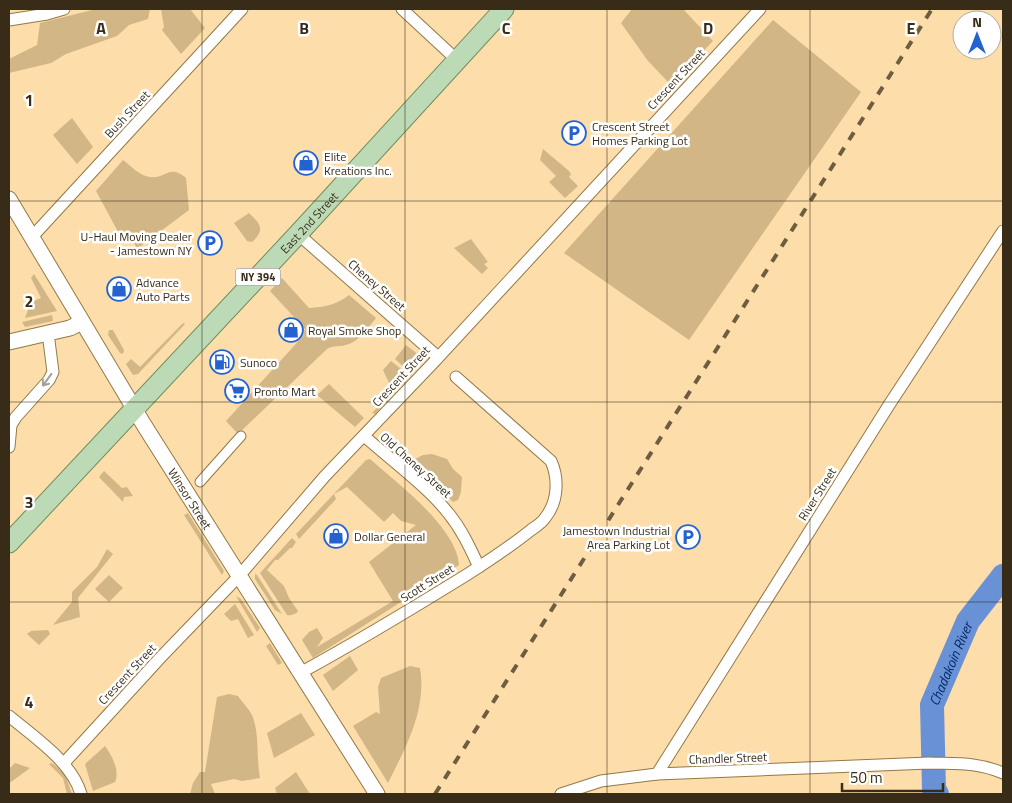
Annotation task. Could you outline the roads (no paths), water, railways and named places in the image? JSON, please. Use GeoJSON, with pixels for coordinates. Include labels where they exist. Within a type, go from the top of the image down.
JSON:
{"type":"FeatureCollection","features":[{"type":"Feature","properties":{"kind":"main road","name":"East 2nd Street"},"geometry":{"type":"LineString","coordinates":[[9,544],[298,234],[504,9]]}},
{"type":"Feature","properties":{"kind":"street"},"geometry":{"type":"LineString","coordinates":[[9,20],[47,14],[64,9]]}},
{"type":"Feature","properties":{"kind":"street","name":"Bush Street"},"geometry":{"type":"LineString","coordinates":[[32,237],[242,9]]}},
{"type":"Feature","properties":{"kind":"street"},"geometry":{"type":"LineString","coordinates":[[402,9],[457,60]]}},
{"type":"Feature","properties":{"kind":"street","name":"Crescent Street"},"geometry":{"type":"LineString","coordinates":[[64,763],[160,658],[239,576],[326,475],[438,357],[760,9]]}},
{"type":"Feature","properties":{"kind":"street","name":"Winsor Street"},"geometry":{"type":"LineString","coordinates":[[10,203],[134,410],[377,794]]}},
{"type":"Feature","properties":{"kind":"street","name":"River Street"},"geometry":{"type":"LineString","coordinates":[[657,774],[890,405],[1003,231]]}},
{"type":"Feature","properties":{"kind":"street","name":"Cheney Street"},"geometry":{"type":"LineString","coordinates":[[298,234],[438,357]]}},
{"type":"Feature","properties":{"kind":"street"},"geometry":{"type":"LineString","coordinates":[[9,342],[70,328],[82,322]]}},
{"type":"Feature","properties":{"kind":"street"},"geometry":{"type":"LineString","coordinates":[[9,447],[11,424],[52,376],[53,367],[48,333]]}},
{"type":"Feature","properties":{"kind":"street","name":"Scott Street"},"geometry":{"type":"LineString","coordinates":[[300,673],[362,639],[512,545],[545,519],[554,502],[556,472],[550,461],[456,377]]}},
{"type":"Feature","properties":{"kind":"street"},"geometry":{"type":"LineString","coordinates":[[200,482],[241,436]]}},
{"type":"Feature","properties":{"kind":"street","name":"Old Cheney Street"},"geometry":{"type":"LineString","coordinates":[[364,436],[448,513],[466,540],[479,567]]}},
{"type":"Feature","properties":{"kind":"street"},"geometry":{"type":"LineString","coordinates":[[9,716],[64,763],[76,779],[81,794]]}},
{"type":"Feature","properties":{"kind":"street","name":"Chandler Street"},"geometry":{"type":"LineString","coordinates":[[561,794],[602,781],[657,774],[898,764],[973,764],[986,766],[1003,773]]}},
{"type":"Feature","properties":{"kind":"waterway","name":"Chadakoin River"},"geometry":{"type":"LineString","coordinates":[[937,794],[934,790],[932,705],[968,621],[1003,576]]}},
{"type":"Feature","properties":{"kind":"railway"},"geometry":{"type":"LineString","coordinates":[[435,794],[932,9]]}},
{"type":"Feature","properties":{"kind":"place","name":"Crescent Street Homes Parking Lot"},"geometry":{"type":"Point","coordinates":[574,133]}},
{"type":"Feature","properties":{"kind":"place","name":"Elite Kreations Inc."},"geometry":{"type":"Point","coordinates":[306,163]}},
{"type":"Feature","properties":{"kind":"place","name":"U-Haul Moving Dealer - Jamestown NY"},"geometry":{"type":"Point","coordinates":[210,243]}},
{"type":"Feature","properties":{"kind":"place","name":"Advance Auto Parts"},"geometry":{"type":"Point","coordinates":[119,289]}},
{"type":"Feature","properties":{"kind":"place","name":"Royal Smoke Shop"},"geometry":{"type":"Point","coordinates":[291,330]}},
{"type":"Feature","properties":{"kind":"place","name":"Sunoco"},"geometry":{"type":"Point","coordinates":[222,362]}},
{"type":"Feature","properties":{"kind":"place","name":"Pronto Mart"},"geometry":{"type":"Point","coordinates":[237,391]}},
{"type":"Feature","properties":{"kind":"place","name":"Dollar General"},"geometry":{"type":"Point","coordinates":[336,536]}},
{"type":"Feature","properties":{"kind":"place","name":"Jamestown Industrial Area Parking Lot"},"geometry":{"type":"Point","coordinates":[688,537]}}]}
